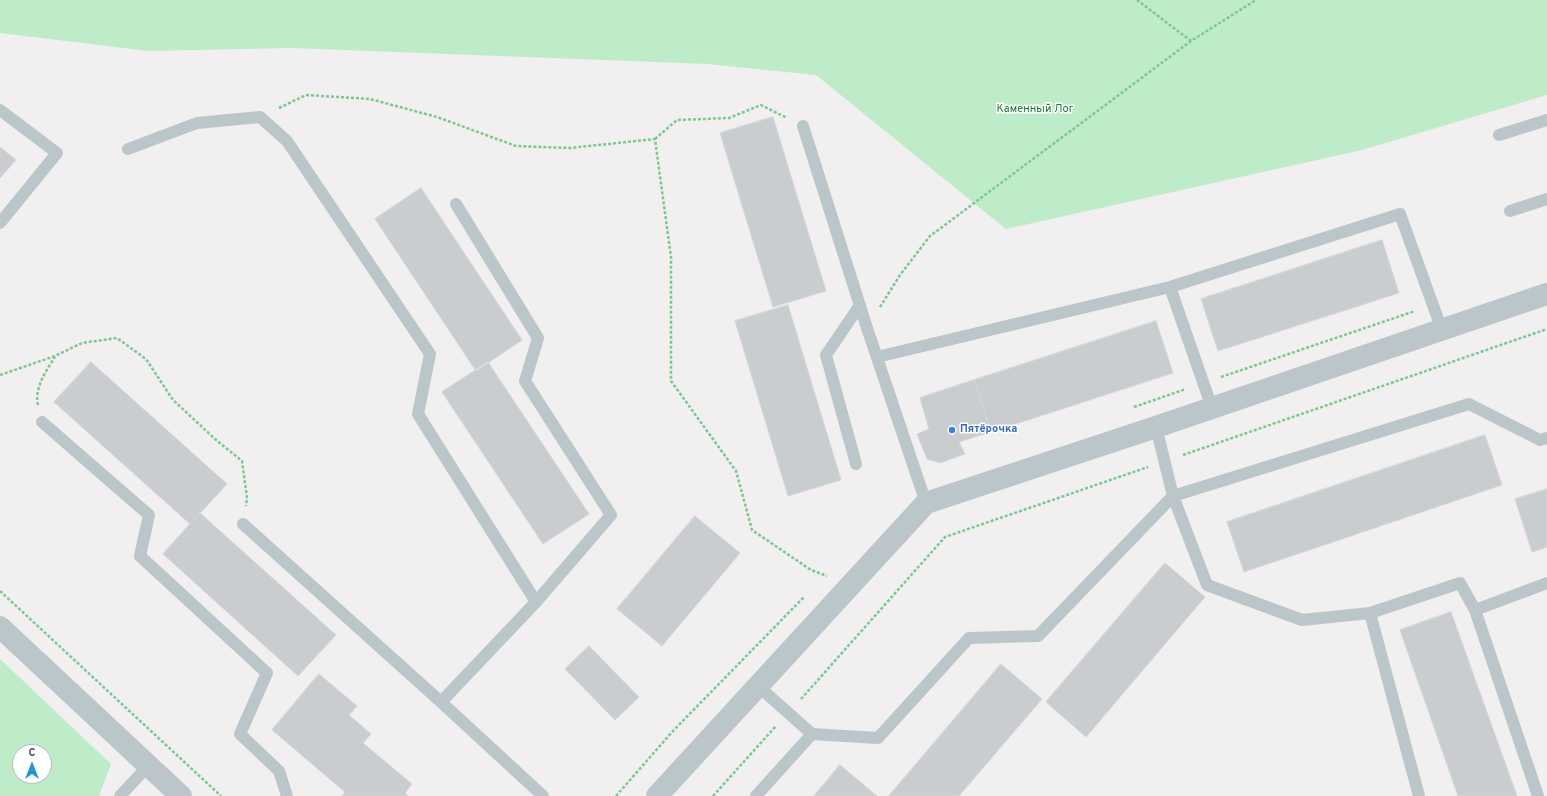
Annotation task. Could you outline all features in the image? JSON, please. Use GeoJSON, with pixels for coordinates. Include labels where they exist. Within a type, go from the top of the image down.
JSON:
{"type":"FeatureCollection","features":[{"type":"Feature","properties":{"kind":"street"},"geometry":{"type":"LineString","coordinates":[[658,796],[926,503],[1156,427],[1547,294]]}},
{"type":"Feature","properties":{"kind":"street"},"geometry":{"type":"LineString","coordinates":[[0,627],[181,796]]}},
{"type":"Feature","properties":{"kind":"lane"},"geometry":{"type":"LineString","coordinates":[[0,110],[57,154],[0,223]]}},
{"type":"Feature","properties":{"kind":"lane"},"geometry":{"type":"LineString","coordinates":[[128,149],[197,123],[260,117],[287,141],[430,354],[418,414],[536,602]]}},
{"type":"Feature","properties":{"kind":"lane"},"geometry":{"type":"LineString","coordinates":[[1499,136],[1547,120]]}},
{"type":"Feature","properties":{"kind":"lane"},"geometry":{"type":"LineString","coordinates":[[803,126],[867,328],[926,503]]}},
{"type":"Feature","properties":{"kind":"lane"},"geometry":{"type":"LineString","coordinates":[[1510,211],[1547,199]]}},
{"type":"Feature","properties":{"kind":"lane"},"geometry":{"type":"LineString","coordinates":[[441,702],[536,602],[610,515],[525,381],[538,338],[456,204]]}},
{"type":"Feature","properties":{"kind":"lane"},"geometry":{"type":"LineString","coordinates":[[877,357],[1170,287],[1400,214],[1442,330]]}},
{"type":"Feature","properties":{"kind":"lane"},"geometry":{"type":"LineString","coordinates":[[1170,287],[1212,408]]}},
{"type":"Feature","properties":{"kind":"lane"},"geometry":{"type":"LineString","coordinates":[[856,464],[826,355],[860,306]]}},
{"type":"Feature","properties":{"kind":"lane"},"geometry":{"type":"LineString","coordinates":[[758,686],[812,734],[878,738],[969,638],[1038,636],[1173,496],[1469,404],[1540,440],[1547,438]]}},
{"type":"Feature","properties":{"kind":"lane"},"geometry":{"type":"LineString","coordinates":[[42,422],[149,515],[140,556],[267,673],[240,734],[279,771],[287,796]]}},
{"type":"Feature","properties":{"kind":"lane"},"geometry":{"type":"LineString","coordinates":[[1156,427],[1173,496],[1207,585],[1302,620],[1370,613],[1460,583],[1475,610],[1538,796]]}},
{"type":"Feature","properties":{"kind":"lane"},"geometry":{"type":"LineString","coordinates":[[243,524],[543,796]]}},
{"type":"Feature","properties":{"kind":"lane"},"geometry":{"type":"LineString","coordinates":[[1475,610],[1547,583]]}},
{"type":"Feature","properties":{"kind":"lane"},"geometry":{"type":"LineString","coordinates":[[1370,613],[1419,796]]}},
{"type":"Feature","properties":{"kind":"lane"},"geometry":{"type":"LineString","coordinates":[[756,796],[812,734]]}},
{"type":"Feature","properties":{"kind":"lane"},"geometry":{"type":"LineString","coordinates":[[120,796],[148,766]]}},
{"type":"Feature","properties":{"kind":"path"},"geometry":{"type":"LineString","coordinates":[[1137,0],[1191,41]]}},
{"type":"Feature","properties":{"kind":"path"},"geometry":{"type":"LineString","coordinates":[[867,328],[900,275],[930,236],[1191,41],[1256,0]]}},
{"type":"Feature","properties":{"kind":"path"},"geometry":{"type":"LineString","coordinates":[[260,117],[306,95],[370,99],[437,117],[516,146],[570,148],[655,139],[677,120],[729,118],[761,105],[803,126]]}},
{"type":"Feature","properties":{"kind":"path"},"geometry":{"type":"LineString","coordinates":[[655,139],[671,257],[671,381],[736,471],[752,530],[811,570],[850,586]]}},
{"type":"Feature","properties":{"kind":"path"},"geometry":{"type":"LineString","coordinates":[[714,796],[945,537],[1547,329]]}},
{"type":"Feature","properties":{"kind":"path"},"geometry":{"type":"LineString","coordinates":[[0,375],[55,356],[82,343],[117,338],[146,358],[173,400],[215,439],[242,461],[247,498],[243,524]]}},
{"type":"Feature","properties":{"kind":"path"},"geometry":{"type":"LineString","coordinates":[[42,422],[37,401],[42,378],[55,356]]}},
{"type":"Feature","properties":{"kind":"path"},"geometry":{"type":"LineString","coordinates":[[0,591],[221,796]]}},
{"type":"Feature","properties":{"kind":"green space","name":"Каменный Лог"},"geometry":{"type":"Polygon","coordinates":[[[0,0],[1547,0],[1547,95],[1362,150],[1006,229],[816,75],[707,64],[291,48],[148,51],[0,33],[0,0]]]}},
{"type":"Feature","properties":{"kind":"green space"},"geometry":{"type":"Polygon","coordinates":[[[0,659],[111,764],[99,796],[0,796],[0,659]]]}},
{"type":"Feature","properties":{"kind":"building"},"geometry":{"type":"Polygon","coordinates":[[[773,117],[826,291],[773,307],[720,133],[773,117]]]}},
{"type":"Feature","properties":{"kind":"building"},"geometry":{"type":"Polygon","coordinates":[[[0,147],[16,160],[0,178],[0,147]]]}},
{"type":"Feature","properties":{"kind":"building"},"geometry":{"type":"Polygon","coordinates":[[[421,188],[522,340],[476,371],[375,219],[421,188]]]}},
{"type":"Feature","properties":{"kind":"building"},"geometry":{"type":"Polygon","coordinates":[[[1382,240],[1399,293],[1218,351],[1201,299],[1382,240]]]}},
{"type":"Feature","properties":{"kind":"building"},"geometry":{"type":"Polygon","coordinates":[[[788,305],[841,480],[788,496],[735,321],[788,305]]]}},
{"type":"Feature","properties":{"kind":"building"},"geometry":{"type":"Polygon","coordinates":[[[1156,321],[1173,373],[991,432],[974,380],[1156,321]]]}},
{"type":"Feature","properties":{"kind":"building"},"geometry":{"type":"Polygon","coordinates":[[[91,362],[227,484],[190,524],[54,402],[91,362]]]}},
{"type":"Feature","properties":{"kind":"building"},"geometry":{"type":"Polygon","coordinates":[[[488,362],[589,514],[543,544],[442,392],[488,362]]]}},
{"type":"Feature","properties":{"kind":"building"},"geometry":{"type":"Polygon","coordinates":[[[974,380],[991,432],[959,442],[965,454],[940,463],[927,459],[917,434],[929,429],[920,398],[974,380]]]}},
{"type":"Feature","properties":{"kind":"building"},"geometry":{"type":"Polygon","coordinates":[[[1485,435],[1502,485],[1244,572],[1227,522],[1485,435]]]}},
{"type":"Feature","properties":{"kind":"building"},"geometry":{"type":"Polygon","coordinates":[[[1547,489],[1547,547],[1532,552],[1515,499],[1547,489]]]}},
{"type":"Feature","properties":{"kind":"building"},"geometry":{"type":"Polygon","coordinates":[[[200,513],[336,635],[298,676],[163,554],[200,513]]]}},
{"type":"Feature","properties":{"kind":"building"},"geometry":{"type":"Polygon","coordinates":[[[695,516],[740,553],[662,646],[617,609],[695,516]]]}},
{"type":"Feature","properties":{"kind":"building"},"geometry":{"type":"Polygon","coordinates":[[[1165,563],[1205,597],[1086,737],[1046,702],[1165,563]]]}},
{"type":"Feature","properties":{"kind":"building"},"geometry":{"type":"Polygon","coordinates":[[[1451,612],[1517,796],[1458,796],[1400,630],[1451,612]]]}},
{"type":"Feature","properties":{"kind":"building"},"geometry":{"type":"Polygon","coordinates":[[[589,646],[639,697],[615,720],[565,669],[589,646]]]}},
{"type":"Feature","properties":{"kind":"building"},"geometry":{"type":"Polygon","coordinates":[[[1001,664],[1042,699],[959,796],[889,796],[1001,664]]]}},
{"type":"Feature","properties":{"kind":"building"},"geometry":{"type":"Polygon","coordinates":[[[319,674],[357,706],[349,715],[371,734],[363,743],[412,784],[405,793],[408,796],[342,796],[345,792],[272,730],[319,674]]]}},
{"type":"Feature","properties":{"kind":"building"},"geometry":{"type":"Polygon","coordinates":[[[840,765],[877,796],[814,796],[840,765]]]}},
{"type":"Feature","properties":{"kind":"place","name":"Пятёрочка"},"geometry":{"type":"Point","coordinates":[952,430]}}]}
